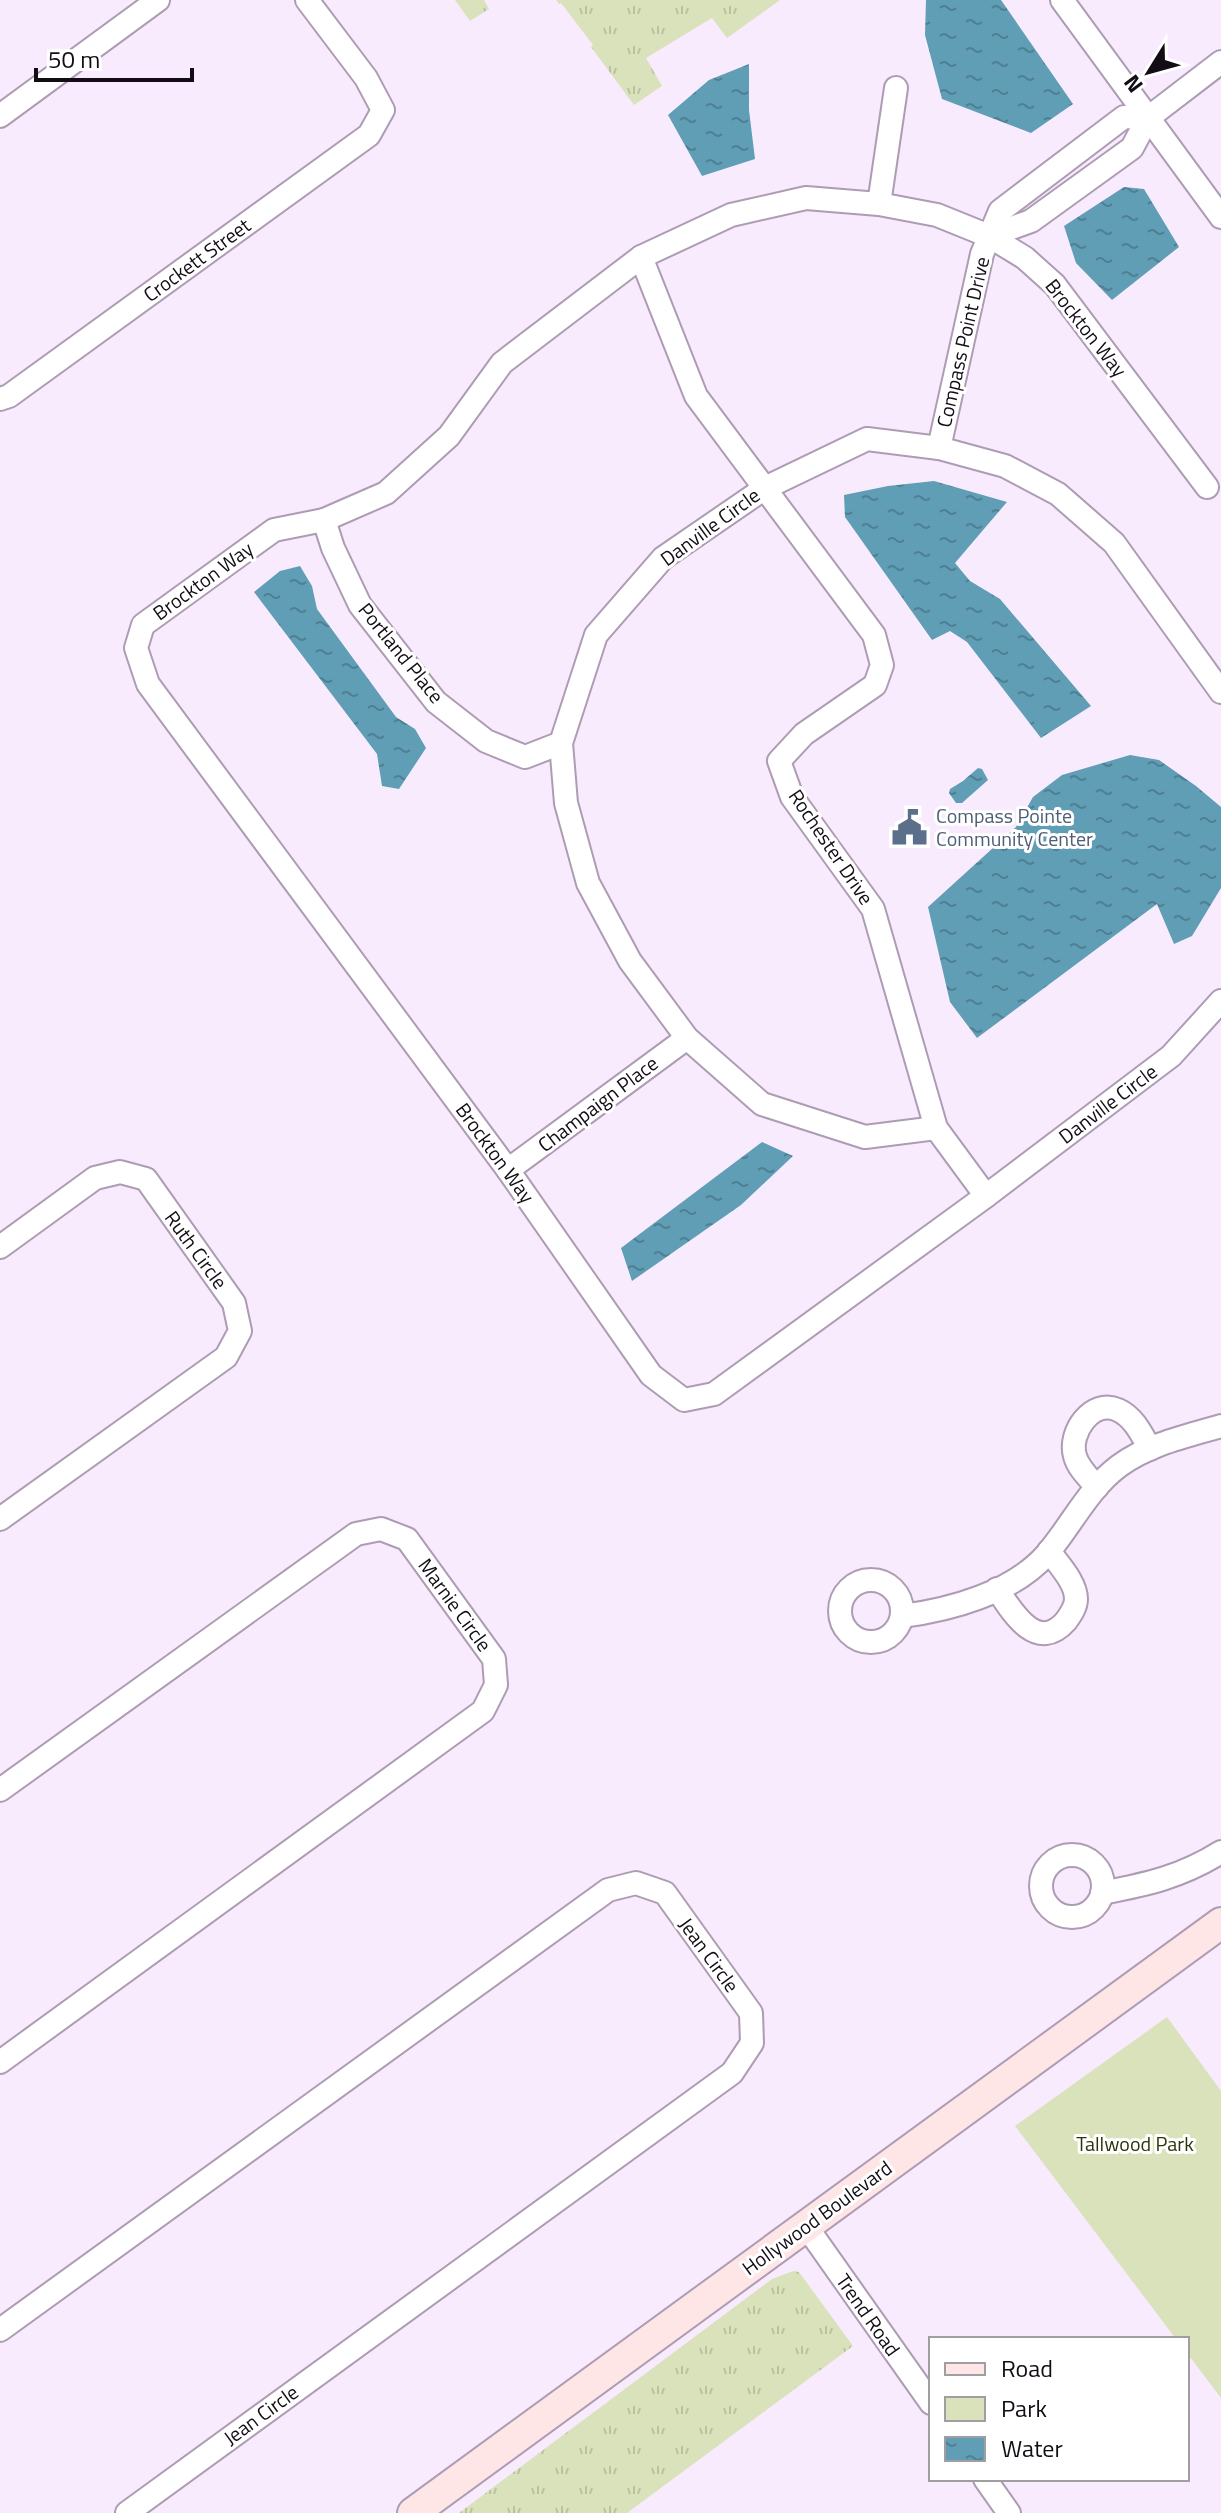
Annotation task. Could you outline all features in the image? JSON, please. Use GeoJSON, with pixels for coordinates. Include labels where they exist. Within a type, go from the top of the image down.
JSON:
{"type":"FeatureCollection","features":[{"type":"Feature","properties":{"kind":"street"},"geometry":{"type":"LineString","coordinates":[[0,116],[158,0]]}},
{"type":"Feature","properties":{"kind":"street","name":"Crockett Street"},"geometry":{"type":"LineString","coordinates":[[0,399],[9,396],[369,135],[383,110],[366,78],[307,0]]}},
{"type":"Feature","properties":{"kind":"street"},"geometry":{"type":"LineString","coordinates":[[1062,0],[1221,217]]}},
{"type":"Feature","properties":{"kind":"street"},"geometry":{"type":"LineString","coordinates":[[1148,118],[1221,62]]}},
{"type":"Feature","properties":{"kind":"street"},"geometry":{"type":"LineString","coordinates":[[879,204],[896,88]]}},
{"type":"Feature","properties":{"kind":"street","name":"Compass Point Drive"},"geometry":{"type":"LineString","coordinates":[[939,448],[982,254],[989,236],[1000,211],[1124,117],[1148,118],[1132,148],[1031,221],[989,236]]}},
{"type":"Feature","properties":{"kind":"street"},"geometry":{"type":"LineString","coordinates":[[1059,166],[1076,189]]}},
{"type":"Feature","properties":{"kind":"street","name":"Brockton Way"},"geometry":{"type":"LineString","coordinates":[[986,1196],[714,1394],[684,1400],[651,1375],[508,1170],[148,684],[136,648],[143,625],[274,530],[324,520],[386,493],[449,436],[502,363],[641,257],[731,215],[806,198],[879,204],[937,215],[989,236],[1025,258],[1055,285],[1207,487]]}},
{"type":"Feature","properties":{"kind":"street","name":"Rochester Drive"},"geometry":{"type":"LineString","coordinates":[[641,257],[696,396],[874,635],[882,665],[875,685],[804,734],[779,761],[792,797],[873,909],[936,1128],[986,1196]]}},
{"type":"Feature","properties":{"kind":"street","name":"Danville Circle"},"geometry":{"type":"LineString","coordinates":[[936,1128],[865,1137],[762,1104],[687,1038],[630,961],[588,883],[566,803],[561,743],[596,635],[663,558],[765,488],[867,439],[939,448],[1005,466],[1058,494],[1114,543],[1221,692]]}},
{"type":"Feature","properties":{"kind":"street","name":"Portland Place"},"geometry":{"type":"LineString","coordinates":[[324,520],[333,548],[360,605],[436,702],[486,741],[525,757],[561,743]]}},
{"type":"Feature","properties":{"kind":"street","name":"Danville Circle"},"geometry":{"type":"LineString","coordinates":[[986,1196],[1171,1056],[1221,1001]]}},
{"type":"Feature","properties":{"kind":"street","name":"Champaign Place"},"geometry":{"type":"LineString","coordinates":[[508,1170],[687,1038]]}},
{"type":"Feature","properties":{"kind":"street","name":"Ruth Circle"},"geometry":{"type":"LineString","coordinates":[[0,1247],[95,1178],[120,1172],[146,1179],[234,1303],[240,1331],[226,1357],[0,1519]]}},
{"type":"Feature","properties":{"kind":"street"},"geometry":{"type":"LineString","coordinates":[[1097,1487],[1075,1458],[1073,1443],[1088,1415],[1108,1407],[1118,1410],[1136,1425],[1150,1449]]}},
{"type":"Feature","properties":{"kind":"street"},"geometry":{"type":"LineString","coordinates":[[902,1616],[925,1613],[997,1589],[1030,1569],[1049,1551],[1097,1487],[1120,1466],[1150,1449],[1221,1426]]}},
{"type":"Feature","properties":{"kind":"street","name":"Marnie Circle"},"geometry":{"type":"LineString","coordinates":[[0,1790],[356,1534],[381,1529],[407,1539],[494,1659],[496,1685],[483,1711],[0,2062]]}},
{"type":"Feature","properties":{"kind":"street"},"geometry":{"type":"LineString","coordinates":[[997,1589],[1013,1613],[1031,1630],[1050,1632],[1061,1626],[1077,1601],[1071,1583],[1049,1551]]}},
{"type":"Feature","properties":{"kind":"street"},"geometry":{"type":"LineString","coordinates":[[1102,1893],[1156,1883],[1184,1873],[1221,1852]]}},
{"type":"Feature","properties":{"kind":"street","name":"Jean Circle"},"geometry":{"type":"LineString","coordinates":[[0,2330],[608,1890],[636,1883],[665,1893],[751,2013],[752,2043],[732,2073],[127,2513]]}},
{"type":"Feature","properties":{"kind":"street","name":"Hollywood Boulevard"},"geometry":{"type":"LineString","coordinates":[[413,2513],[1221,1923]]}},
{"type":"Feature","properties":{"kind":"street","name":"Trend Road"},"geometry":{"type":"LineString","coordinates":[[806,2226],[929,2400]]}},
{"type":"Feature","properties":{"kind":"street"},"geometry":{"type":"LineString","coordinates":[[986,2481],[1009,2513]]}},
{"type":"Feature","properties":{"kind":"green space"},"geometry":{"type":"Polygon","coordinates":[[[455,0],[484,0],[489,9],[470,21],[455,0]]]}},
{"type":"Feature","properties":{"kind":"green space"},"geometry":{"type":"Polygon","coordinates":[[[556,0],[780,0],[727,38],[712,18],[646,58],[662,86],[634,105],[591,47],[593,45],[556,0]]]}},
{"type":"Feature","properties":{"kind":"green space","name":"Tallwood Park"},"geometry":{"type":"Polygon","coordinates":[[[1167,2017],[1221,2091],[1221,2398],[1189,2356],[1189,2337],[1174,2337],[1015,2126],[1167,2017]]]}},
{"type":"Feature","properties":{"kind":"green space"},"geometry":{"type":"Polygon","coordinates":[[[793,2271],[799,2272],[853,2346],[627,2513],[459,2513],[772,2279],[793,2271]]]}},
{"type":"Feature","properties":{"kind":"water"},"geometry":{"type":"Polygon","coordinates":[[[926,0],[1001,0],[1073,104],[1031,133],[942,99],[925,35],[926,0]]]}},
{"type":"Feature","properties":{"kind":"water"},"geometry":{"type":"Polygon","coordinates":[[[749,64],[749,110],[755,159],[702,176],[668,115],[709,80],[749,64]]]}},
{"type":"Feature","properties":{"kind":"water"},"geometry":{"type":"Polygon","coordinates":[[[1124,187],[1144,189],[1179,247],[1112,300],[1076,263],[1064,226],[1124,187]]]}},
{"type":"Feature","properties":{"kind":"water"},"geometry":{"type":"Polygon","coordinates":[[[934,481],[1007,502],[955,563],[970,581],[1000,599],[1091,706],[1041,738],[967,642],[950,631],[932,640],[845,517],[844,495],[934,481]]]}},
{"type":"Feature","properties":{"kind":"water"},"geometry":{"type":"Polygon","coordinates":[[[300,566],[312,586],[317,609],[396,717],[415,729],[426,748],[399,789],[382,786],[377,754],[254,592],[280,571],[300,566]]]}},
{"type":"Feature","properties":{"kind":"water"},"geometry":{"type":"Polygon","coordinates":[[[1130,755],[1159,760],[1221,807],[1221,888],[1192,936],[1174,944],[1157,904],[977,1038],[950,1002],[928,907],[1016,827],[1033,797],[1062,775],[1130,755]]]}},
{"type":"Feature","properties":{"kind":"water"},"geometry":{"type":"Polygon","coordinates":[[[978,768],[982,769],[988,780],[962,803],[956,803],[949,793],[950,789],[978,768]]]}},
{"type":"Feature","properties":{"kind":"water"},"geometry":{"type":"Polygon","coordinates":[[[762,1142],[793,1156],[741,1205],[632,1281],[621,1248],[762,1142]]]}},
{"type":"Feature","properties":{"kind":"place","name":"Compass Pointe Community Center"},"geometry":{"type":"Point","coordinates":[910,827]}}]}
